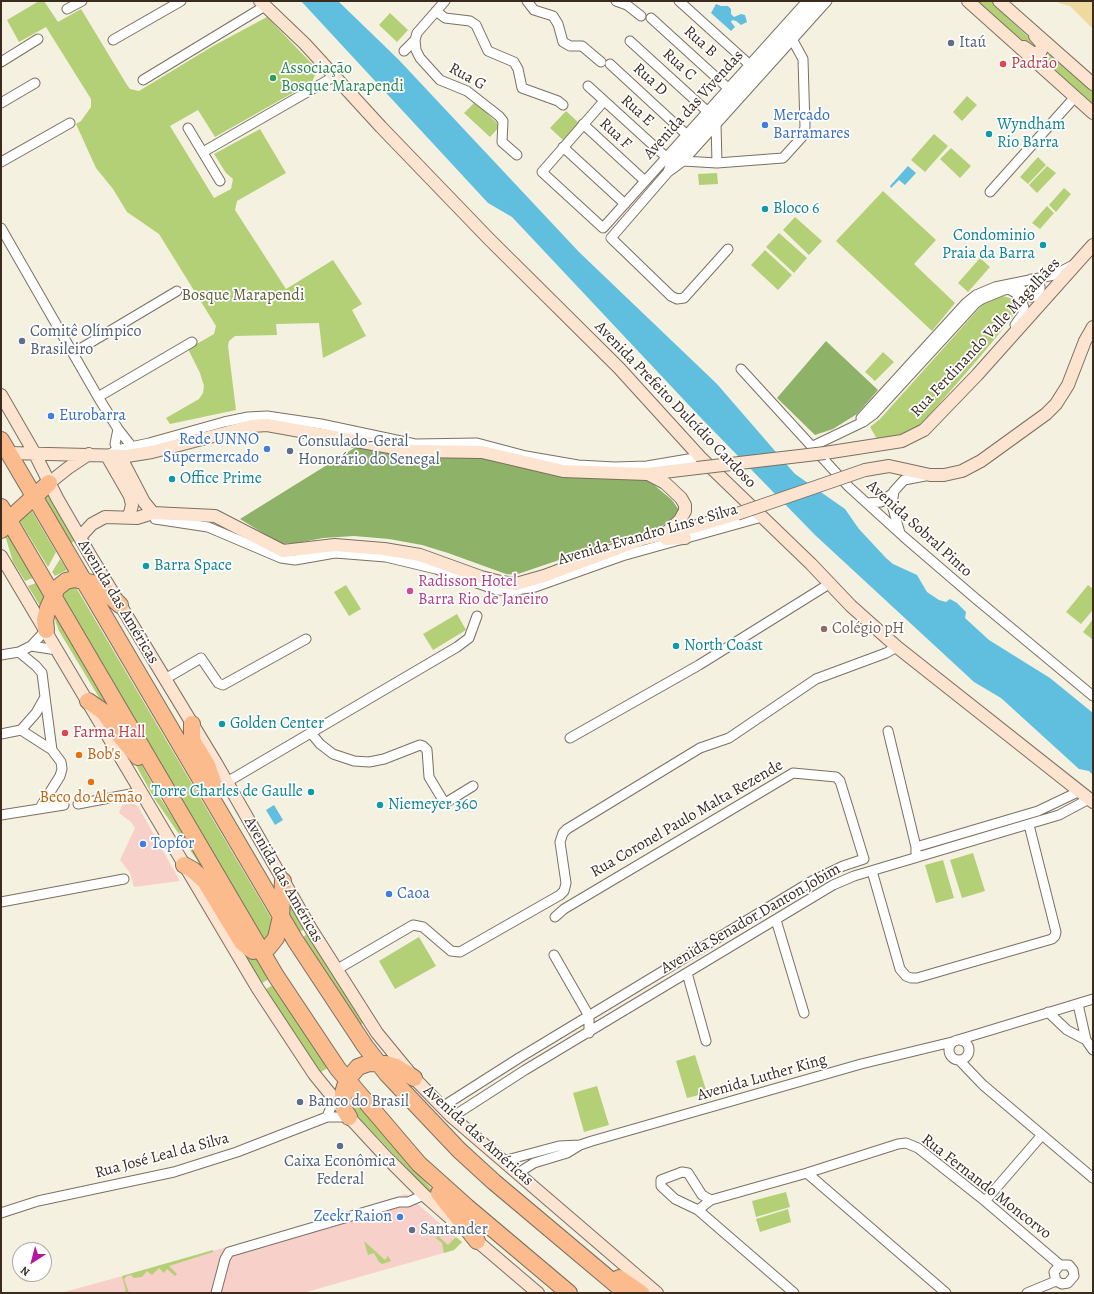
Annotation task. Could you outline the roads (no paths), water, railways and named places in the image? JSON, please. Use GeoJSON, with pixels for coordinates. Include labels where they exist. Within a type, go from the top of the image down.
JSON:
{"type":"FeatureCollection","features":[{"type":"Feature","properties":{"kind":"highway","name":"Avenida das Américas"},"geometry":{"type":"LineString","coordinates":[[5,447],[281,916],[332,999],[378,1064],[459,1150],[626,1293]]}},
{"type":"Feature","properties":{"kind":"highway"},"geometry":{"type":"LineString","coordinates":[[49,483],[4,520],[53,596],[177,810],[284,989],[347,1080],[376,1116],[419,1164],[569,1293]]}},
{"type":"Feature","properties":{"kind":"highway"},"geometry":{"type":"LineString","coordinates":[[46,630],[46,614],[53,596],[62,583],[74,579],[97,584],[120,605]]}},
{"type":"Feature","properties":{"kind":"highway"},"geometry":{"type":"LineString","coordinates":[[88,701],[104,712],[120,736],[140,760],[162,797],[177,810]]}},
{"type":"Feature","properties":{"kind":"highway"},"geometry":{"type":"LineString","coordinates":[[192,724],[192,740],[207,766],[220,799],[220,810]]}},
{"type":"Feature","properties":{"kind":"highway"},"geometry":{"type":"LineString","coordinates":[[184,865],[193,870],[205,881],[246,947],[253,951],[261,951],[273,944],[281,916],[283,881]]}},
{"type":"Feature","properties":{"kind":"highway"},"geometry":{"type":"LineString","coordinates":[[349,1117],[344,1109],[343,1093],[347,1080],[358,1067],[369,1063],[396,1067],[414,1078]]}},
{"type":"Feature","properties":{"kind":"highway"},"geometry":{"type":"LineString","coordinates":[[376,1116],[395,1145],[444,1199],[477,1241]]}},
{"type":"Feature","properties":{"kind":"highway"},"geometry":{"type":"LineString","coordinates":[[586,1259],[602,1265],[641,1293]]}},
{"type":"Feature","properties":{"kind":"street"},"geometry":{"type":"LineString","coordinates":[[67,9],[82,1]]}},
{"type":"Feature","properties":{"kind":"street"},"geometry":{"type":"LineString","coordinates":[[113,40],[181,1]]}},
{"type":"Feature","properties":{"kind":"street"},"geometry":{"type":"LineString","coordinates":[[404,51],[415,40],[417,32],[445,1]]}},
{"type":"Feature","properties":{"kind":"street","name":"Rua D"},"geometry":{"type":"LineString","coordinates":[[527,1],[534,10],[553,16],[558,24],[563,42],[570,46],[582,46],[606,63],[687,135]]}},
{"type":"Feature","properties":{"kind":"street"},"geometry":{"type":"LineString","coordinates":[[616,1],[627,5],[641,16]]}},
{"type":"Feature","properties":{"kind":"street"},"geometry":{"type":"LineString","coordinates":[[679,1],[750,65]]}},
{"type":"Feature","properties":{"kind":"street","name":"Avenida das Vivendas"},"geometry":{"type":"LineString","coordinates":[[563,147],[542,172],[603,228],[807,1]]}},
{"type":"Feature","properties":{"kind":"street"},"geometry":{"type":"LineString","coordinates":[[680,158],[716,124],[818,1]]}},
{"type":"Feature","properties":{"kind":"street"},"geometry":{"type":"LineString","coordinates":[[728,249],[684,298],[677,300],[612,240],[611,237],[680,158],[780,48],[792,39],[827,1]]}},
{"type":"Feature","properties":{"kind":"street"},"geometry":{"type":"LineString","coordinates":[[968,1],[1093,113]]}},
{"type":"Feature","properties":{"kind":"street"},"geometry":{"type":"LineString","coordinates":[[999,1],[1093,84]]}},
{"type":"Feature","properties":{"kind":"street"},"geometry":{"type":"LineString","coordinates":[[143,80],[263,3]]}},
{"type":"Feature","properties":{"kind":"street","name":"Avenida Prefeito Dulcídio Cardoso"},"geometry":{"type":"LineString","coordinates":[[263,3],[335,76],[381,127],[489,239],[619,368],[699,463],[762,517],[811,564],[829,584],[898,647],[1088,797]]}},
{"type":"Feature","properties":{"kind":"street"},"geometry":{"type":"LineString","coordinates":[[436,11],[446,18],[470,21],[476,25],[488,51],[514,62],[518,69],[522,88],[558,101],[563,105]]}},
{"type":"Feature","properties":{"kind":"street","name":"Rua B"},"geometry":{"type":"LineString","coordinates":[[651,18],[729,89]]}},
{"type":"Feature","properties":{"kind":"street"},"geometry":{"type":"LineString","coordinates":[[1007,37],[1034,54],[1041,51],[1042,44],[1023,23]]}},
{"type":"Feature","properties":{"kind":"street"},"geometry":{"type":"LineString","coordinates":[[1,62],[38,39]]}},
{"type":"Feature","properties":{"kind":"street"},"geometry":{"type":"LineString","coordinates":[[680,158],[717,163],[784,158],[802,137],[805,128],[803,59],[792,39]]}},
{"type":"Feature","properties":{"kind":"street","name":"Rua G"},"geometry":{"type":"LineString","coordinates":[[415,40],[416,50],[420,58],[440,80],[471,93],[499,116],[503,121],[502,142],[517,155]]}},
{"type":"Feature","properties":{"kind":"street","name":"Rua C"},"geometry":{"type":"LineString","coordinates":[[630,41],[708,112]]}},
{"type":"Feature","properties":{"kind":"street"},"geometry":{"type":"LineString","coordinates":[[203,152],[335,76]]}},
{"type":"Feature","properties":{"kind":"street"},"geometry":{"type":"LineString","coordinates":[[1,103],[35,83]]}},
{"type":"Feature","properties":{"kind":"street","name":"Rua E"},"geometry":{"type":"LineString","coordinates":[[588,86],[666,157]]}},
{"type":"Feature","properties":{"kind":"street"},"geometry":{"type":"LineString","coordinates":[[990,192],[1075,98]]}},
{"type":"Feature","properties":{"kind":"street"},"geometry":{"type":"LineString","coordinates":[[604,101],[563,147],[625,204]]}},
{"type":"Feature","properties":{"kind":"street"},"geometry":{"type":"LineString","coordinates":[[1,162],[70,123]]}},
{"type":"Feature","properties":{"kind":"street","name":"Rua F"},"geometry":{"type":"LineString","coordinates":[[583,124],[645,181]]}},
{"type":"Feature","properties":{"kind":"street"},"geometry":{"type":"LineString","coordinates":[[716,124],[717,163]]}},
{"type":"Feature","properties":{"kind":"street"},"geometry":{"type":"LineString","coordinates":[[188,128],[220,181]]}},
{"type":"Feature","properties":{"kind":"street"},"geometry":{"type":"LineString","coordinates":[[1,228],[98,397],[118,429],[135,451]]}},
{"type":"Feature","properties":{"kind":"street","name":"Rua Ferdinando Valle Magalhães"},"geometry":{"type":"LineString","coordinates":[[647,474],[699,463],[826,452],[902,441],[918,435],[978,375],[1093,245]]}},
{"type":"Feature","properties":{"kind":"street"},"geometry":{"type":"LineString","coordinates":[[856,424],[966,302],[976,295],[995,287],[1054,275],[1076,264]]}},
{"type":"Feature","properties":{"kind":"street"},"geometry":{"type":"LineString","coordinates":[[1013,291],[1019,289],[1031,297],[1037,296],[1040,286],[1031,279]]}},
{"type":"Feature","properties":{"kind":"street"},"geometry":{"type":"LineString","coordinates":[[812,446],[874,414],[976,303],[999,291],[1009,289],[1021,298],[1024,308],[1023,314],[1011,330],[1005,344]]}},
{"type":"Feature","properties":{"kind":"street"},"geometry":{"type":"LineString","coordinates":[[73,353],[177,291]]}},
{"type":"Feature","properties":{"kind":"street"},"geometry":{"type":"LineString","coordinates":[[866,503],[881,502],[904,480],[930,475],[952,474],[971,468],[1046,414],[1056,404],[1068,385],[1085,341],[1093,327]]}},
{"type":"Feature","properties":{"kind":"street"},"geometry":{"type":"LineString","coordinates":[[98,397],[192,342]]}},
{"type":"Feature","properties":{"kind":"street"},"geometry":{"type":"LineString","coordinates":[[894,392],[895,386],[918,360],[923,350]]}},
{"type":"Feature","properties":{"kind":"street","name":"Avenida Sobral Pinto"},"geometry":{"type":"LineString","coordinates":[[741,369],[812,446],[832,471],[866,503],[975,598],[1093,696]]}},
{"type":"Feature","properties":{"kind":"street","name":"Avenida das Américas"},"geometry":{"type":"LineString","coordinates":[[1,395],[80,537],[227,782],[283,881],[336,970],[376,1033],[414,1078],[452,1118],[657,1293]]}},
{"type":"Feature","properties":{"kind":"street"},"geometry":{"type":"LineString","coordinates":[[5,447],[35,454],[115,454],[252,426],[267,425],[302,426],[415,444],[466,443],[489,445],[557,462],[615,467],[699,463]]}},
{"type":"Feature","properties":{"kind":"street"},"geometry":{"type":"LineString","coordinates":[[118,429],[115,454],[130,496],[132,505],[129,517]]}},
{"type":"Feature","properties":{"kind":"street"},"geometry":{"type":"LineString","coordinates":[[339,433],[412,452],[482,452],[563,471],[647,474]]}},
{"type":"Feature","properties":{"kind":"street"},"geometry":{"type":"LineString","coordinates":[[465,451],[489,445]]}},
{"type":"Feature","properties":{"kind":"street"},"geometry":{"type":"LineString","coordinates":[[49,483],[89,454]]}},
{"type":"Feature","properties":{"kind":"street"},"geometry":{"type":"LineString","coordinates":[[115,454],[144,502],[153,513]]}},
{"type":"Feature","properties":{"kind":"street","name":"Avenida Evandro Lins e Silva"},"geometry":{"type":"LineString","coordinates":[[80,537],[98,520],[105,517],[137,518],[153,513],[215,516],[283,551],[335,545],[384,549],[420,555],[501,582],[525,582],[643,539],[697,526],[737,514],[865,470],[889,466],[930,475]]}},
{"type":"Feature","properties":{"kind":"street"},"geometry":{"type":"LineString","coordinates":[[615,467],[647,474],[664,483],[681,498],[685,505],[685,511],[680,520],[664,534]]}},
{"type":"Feature","properties":{"kind":"street"},"geometry":{"type":"LineString","coordinates":[[894,491],[892,505],[900,534]]}},
{"type":"Feature","properties":{"kind":"street","name":"Avenida Evandro Lins e Silva"},"geometry":{"type":"LineString","coordinates":[[153,513],[155,519],[208,527],[281,558],[295,560],[335,553],[386,557],[436,569],[497,590],[523,590],[622,556],[762,517]]}},
{"type":"Feature","properties":{"kind":"street"},"geometry":{"type":"LineString","coordinates":[[643,539],[685,538]]}},
{"type":"Feature","properties":{"kind":"street"},"geometry":{"type":"LineString","coordinates":[[1,556],[266,1003],[314,1074],[349,1117],[424,1195],[538,1293]]}},
{"type":"Feature","properties":{"kind":"street"},"geometry":{"type":"LineString","coordinates":[[563,576],[594,556]]}},
{"type":"Feature","properties":{"kind":"street"},"geometry":{"type":"LineString","coordinates":[[570,738],[699,665],[829,584]]}},
{"type":"Feature","properties":{"kind":"street"},"geometry":{"type":"LineString","coordinates":[[227,782],[466,642],[472,633],[477,616]]}},
{"type":"Feature","properties":{"kind":"street"},"geometry":{"type":"LineString","coordinates":[[1,655],[19,652],[31,646],[46,630]]}},
{"type":"Feature","properties":{"kind":"street"},"geometry":{"type":"LineString","coordinates":[[165,679],[201,658],[218,684],[223,685],[306,639]]}},
{"type":"Feature","properties":{"kind":"street"},"geometry":{"type":"LineString","coordinates":[[31,646],[57,650]]}},
{"type":"Feature","properties":{"kind":"street"},"geometry":{"type":"LineString","coordinates":[[336,970],[413,925],[424,927],[451,951],[460,952],[560,895],[564,891],[566,883],[560,842],[561,837],[567,828],[700,748],[729,738],[816,679],[886,654],[898,647]]}},
{"type":"Feature","properties":{"kind":"street"},"geometry":{"type":"LineString","coordinates":[[19,652],[42,673],[52,750]]}},
{"type":"Feature","properties":{"kind":"street"},"geometry":{"type":"LineString","coordinates":[[1,734],[21,730],[36,713],[45,697]]}},
{"type":"Feature","properties":{"kind":"street"},"geometry":{"type":"LineString","coordinates":[[21,730],[52,750],[61,762],[62,769],[40,808]]}},
{"type":"Feature","properties":{"kind":"street"},"geometry":{"type":"LineString","coordinates":[[888,731],[916,847],[915,858]]}},
{"type":"Feature","properties":{"kind":"street"},"geometry":{"type":"LineString","coordinates":[[311,733],[320,744],[333,754],[354,762],[384,759],[420,745],[427,750],[429,777],[444,802],[447,802],[473,786]]}},
{"type":"Feature","properties":{"kind":"street","name":"Rua Coronel Paulo Malta Rezende"},"geometry":{"type":"LineString","coordinates":[[555,917],[564,909],[790,774],[799,773],[836,777],[840,781],[864,859]]}},
{"type":"Feature","properties":{"kind":"street"},"geometry":{"type":"LineString","coordinates":[[78,804],[141,792]]}},
{"type":"Feature","properties":{"kind":"street"},"geometry":{"type":"LineString","coordinates":[[916,847],[1088,797]]}},
{"type":"Feature","properties":{"kind":"street","name":"Avenida Senador Danton Jobim"},"geometry":{"type":"LineString","coordinates":[[452,1118],[535,1064],[842,881],[1029,825],[1061,814],[1088,797]]}},
{"type":"Feature","properties":{"kind":"street"},"geometry":{"type":"LineString","coordinates":[[1,815],[64,805]]}},
{"type":"Feature","properties":{"kind":"street"},"geometry":{"type":"LineString","coordinates":[[872,871],[900,969],[906,976],[917,978],[1055,936],[1056,932],[1029,825]]}},
{"type":"Feature","properties":{"kind":"street","name":"Avenida Senador Danton Jobim"},"geometry":{"type":"LineString","coordinates":[[442,1107],[529,1052],[812,881],[829,872],[864,859]]}},
{"type":"Feature","properties":{"kind":"street"},"geometry":{"type":"LineString","coordinates":[[1,902],[124,880]]}},
{"type":"Feature","properties":{"kind":"street"},"geometry":{"type":"LineString","coordinates":[[812,881],[819,894]]}},
{"type":"Feature","properties":{"kind":"street"},"geometry":{"type":"LineString","coordinates":[[776,920],[804,1012]]}},
{"type":"Feature","properties":{"kind":"street"},"geometry":{"type":"LineString","coordinates":[[731,930],[737,943]]}},
{"type":"Feature","properties":{"kind":"street"},"geometry":{"type":"LineString","coordinates":[[554,955],[589,1016],[588,1033]]}},
{"type":"Feature","properties":{"kind":"street"},"geometry":{"type":"LineString","coordinates":[[687,973],[706,1041]]}},
{"type":"Feature","properties":{"kind":"street","name":"Avenida Luther King"},"geometry":{"type":"LineString","coordinates":[[503,1161],[559,1146],[580,1145],[861,1064],[955,1041],[1093,999]]}},
{"type":"Feature","properties":{"kind":"street"},"geometry":{"type":"LineString","coordinates":[[1078,1004],[1086,1040],[1093,1050]]}},
{"type":"Feature","properties":{"kind":"street"},"geometry":{"type":"LineString","coordinates":[[1048,1012],[1067,1030],[1086,1040]]}},
{"type":"Feature","properties":{"kind":"street"},"geometry":{"type":"LineString","coordinates":[[959,1060],[968,1056],[969,1050],[965,1041],[955,1041],[949,1052],[953,1058],[959,1060],[983,1084],[1093,1178]]}},
{"type":"Feature","properties":{"kind":"street"},"geometry":{"type":"LineString","coordinates":[[529,1052],[535,1064]]}},
{"type":"Feature","properties":{"kind":"street"},"geometry":{"type":"LineString","coordinates":[[462,1093],[465,1100],[471,1105]]}},
{"type":"Feature","properties":{"kind":"street"},"geometry":{"type":"LineString","coordinates":[[327,1117],[334,1099]]}},
{"type":"Feature","properties":{"kind":"street","name":"Rua José Leal da Silva"},"geometry":{"type":"LineString","coordinates":[[1,1213],[38,1201],[125,1184],[207,1163],[327,1117],[349,1117]]}},
{"type":"Feature","properties":{"kind":"street"},"geometry":{"type":"LineString","coordinates":[[985,1201],[1042,1135]]}},
{"type":"Feature","properties":{"kind":"street","name":"Rua Fernando Moncorvo"},"geometry":{"type":"LineString","coordinates":[[698,1210],[711,1200],[807,1174],[898,1144],[906,1144],[918,1148],[985,1201],[1060,1265],[1069,1265],[1074,1273],[1072,1280],[1068,1283],[1062,1284],[1056,1281]]}},
{"type":"Feature","properties":{"kind":"street","name":"Avenida Luther King"},"geometry":{"type":"LineString","coordinates":[[518,1173],[534,1163],[567,1153],[580,1145]]}},
{"type":"Feature","properties":{"kind":"street"},"geometry":{"type":"LineString","coordinates":[[711,1200],[702,1195],[691,1175],[685,1172],[667,1176],[661,1180],[661,1186],[675,1199],[698,1210],[793,1293]]}},
{"type":"Feature","properties":{"kind":"street"},"geometry":{"type":"LineString","coordinates":[[807,1174],[946,1293]]}},
{"type":"Feature","properties":{"kind":"street"},"geometry":{"type":"LineString","coordinates":[[216,1293],[225,1259],[229,1252],[399,1202],[408,1202],[424,1195]]}},
{"type":"Feature","properties":{"kind":"street"},"geometry":{"type":"LineString","coordinates":[[1027,1293],[1056,1281],[1054,1272],[1060,1265]]}},
{"type":"Feature","properties":{"kind":"water"},"geometry":{"type":"Polygon","coordinates":[[[301,1],[338,1],[398,59],[579,252],[717,384],[795,474],[845,509],[859,529],[886,558],[893,564],[917,575],[927,592],[939,600],[946,602],[950,599],[957,603],[966,612],[965,618],[989,640],[1050,678],[1093,713],[1093,775],[1089,771],[1079,769],[1001,698],[974,682],[815,535],[701,418],[512,217],[488,203],[301,1]]]}},
{"type":"Feature","properties":{"kind":"water"},"geometry":{"type":"Polygon","coordinates":[[[716,4],[728,6],[734,17],[741,14],[745,15],[747,22],[741,25],[732,20],[731,22],[735,27],[731,31],[711,13],[716,4]]]}},
{"type":"Feature","properties":{"kind":"water"},"geometry":{"type":"Polygon","coordinates":[[[908,166],[916,173],[905,185],[899,180],[891,188],[890,186],[908,166]]]}},
{"type":"Feature","properties":{"kind":"water"},"geometry":{"type":"Polygon","coordinates":[[[274,805],[283,820],[275,825],[266,810],[274,805]]]}},
{"type":"Feature","properties":{"kind":"place","name":"Itaú"},"geometry":{"type":"Point","coordinates":[951,43]}},
{"type":"Feature","properties":{"kind":"place","name":"Padrão"},"geometry":{"type":"Point","coordinates":[1003,64]}},
{"type":"Feature","properties":{"kind":"place","name":"Associação Bosque Marapendi"},"geometry":{"type":"Point","coordinates":[273,78]}},
{"type":"Feature","properties":{"kind":"place","name":"Mercado Barramares"},"geometry":{"type":"Point","coordinates":[765,125]}},
{"type":"Feature","properties":{"kind":"place","name":"Wyndham Rio Barra"},"geometry":{"type":"Point","coordinates":[989,134]}},
{"type":"Feature","properties":{"kind":"place","name":"Bloco 6"},"geometry":{"type":"Point","coordinates":[765,209]}},
{"type":"Feature","properties":{"kind":"place","name":"Condominio Praia da Barra"},"geometry":{"type":"Point","coordinates":[1043,245]}},
{"type":"Feature","properties":{"kind":"place","name":"Comitê Olímpico Brasileiro"},"geometry":{"type":"Point","coordinates":[22,341]}},
{"type":"Feature","properties":{"kind":"place","name":"Eurobarra"},"geometry":{"type":"Point","coordinates":[51,416]}},
{"type":"Feature","properties":{"kind":"place","name":"Rede UNNO Supermercado"},"geometry":{"type":"Point","coordinates":[267,449]}},
{"type":"Feature","properties":{"kind":"place","name":"Consulado-Geral Honorário do Senegal"},"geometry":{"type":"Point","coordinates":[290,451]}},
{"type":"Feature","properties":{"kind":"place","name":"Office Prime"},"geometry":{"type":"Point","coordinates":[172,479]}},
{"type":"Feature","properties":{"kind":"place","name":"Barra Space"},"geometry":{"type":"Point","coordinates":[146,566]}},
{"type":"Feature","properties":{"kind":"place","name":"Radisson Hotel Barra Rio de Janeiro"},"geometry":{"type":"Point","coordinates":[410,591]}},
{"type":"Feature","properties":{"kind":"place","name":"Colégio pH"},"geometry":{"type":"Point","coordinates":[824,629]}},
{"type":"Feature","properties":{"kind":"place","name":"North Coast"},"geometry":{"type":"Point","coordinates":[676,646]}},
{"type":"Feature","properties":{"kind":"place","name":"Golden Center"},"geometry":{"type":"Point","coordinates":[222,724]}},
{"type":"Feature","properties":{"kind":"place","name":"Farma Hall"},"geometry":{"type":"Point","coordinates":[65,733]}},
{"type":"Feature","properties":{"kind":"place","name":"Bob's"},"geometry":{"type":"Point","coordinates":[79,755]}},
{"type":"Feature","properties":{"kind":"place","name":"Beco do Alemão"},"geometry":{"type":"Point","coordinates":[91,782]}},
{"type":"Feature","properties":{"kind":"place","name":"Torre Charles de Gaulle"},"geometry":{"type":"Point","coordinates":[311,792]}},
{"type":"Feature","properties":{"kind":"place","name":"Niemeyer 360"},"geometry":{"type":"Point","coordinates":[380,805]}},
{"type":"Feature","properties":{"kind":"place","name":"Topfor"},"geometry":{"type":"Point","coordinates":[143,844]}},
{"type":"Feature","properties":{"kind":"place","name":"Caoa"},"geometry":{"type":"Point","coordinates":[389,894]}},
{"type":"Feature","properties":{"kind":"place","name":"Banco do Brasil"},"geometry":{"type":"Point","coordinates":[300,1102]}},
{"type":"Feature","properties":{"kind":"place","name":"Caixa Econômica Federal"},"geometry":{"type":"Point","coordinates":[340,1146]}},
{"type":"Feature","properties":{"kind":"place","name":"Zeekr Raion"},"geometry":{"type":"Point","coordinates":[400,1217]}},
{"type":"Feature","properties":{"kind":"place","name":"Santander"},"geometry":{"type":"Point","coordinates":[412,1230]}},
{"type":"Feature","properties":{"kind":"park label","name":"Bosque Marapendi"},"geometry":{"type":"Point","coordinates":[243,296]}}]}
